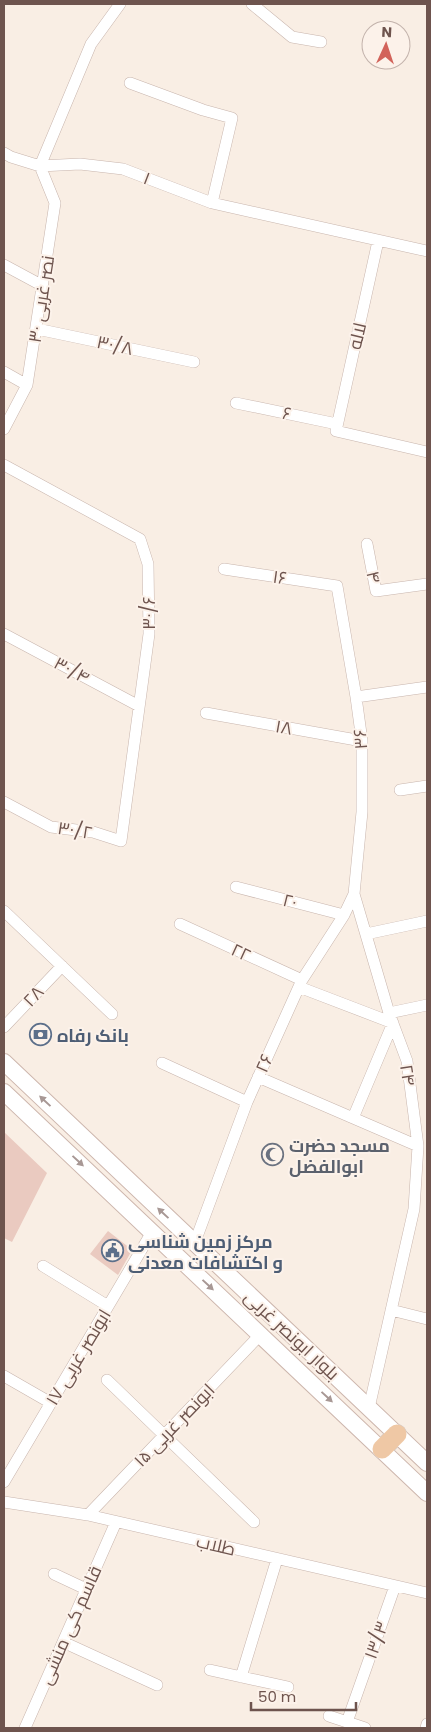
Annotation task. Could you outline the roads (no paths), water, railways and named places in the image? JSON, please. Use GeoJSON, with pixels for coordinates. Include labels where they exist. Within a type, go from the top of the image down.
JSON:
{"type":"FeatureCollection","features":[{"type":"Feature","properties":{"kind":"main road","name":"بلوار ابونصر غربی"},"geometry":{"type":"LineString","coordinates":[[4,1062],[427,1463]]}},
{"type":"Feature","properties":{"kind":"main road","name":"بلوار ابونصر غربی"},"geometry":{"type":"LineString","coordinates":[[4,1092],[427,1492]]}},
{"type":"Feature","properties":{"kind":"main road"},"geometry":{"type":"LineString","coordinates":[[382,1449],[397,1434]]}},
{"type":"Feature","properties":{"kind":"street"},"geometry":{"type":"LineString","coordinates":[[4,153],[40,166],[91,44],[120,4]]}},
{"type":"Feature","properties":{"kind":"street"},"geometry":{"type":"LineString","coordinates":[[252,4],[292,38],[321,42]]}},
{"type":"Feature","properties":{"kind":"street"},"geometry":{"type":"LineString","coordinates":[[130,84],[203,110],[232,118],[212,203]]}},
{"type":"Feature","properties":{"kind":"street","name":"۱"},"geometry":{"type":"LineString","coordinates":[[40,166],[80,164],[123,169],[212,203],[427,251]]}},
{"type":"Feature","properties":{"kind":"street","name":"نصر غربی ۳۰"},"geometry":{"type":"LineString","coordinates":[[4,429],[27,385],[55,203],[40,166]]}},
{"type":"Feature","properties":{"kind":"street","name":"لاله"},"geometry":{"type":"LineString","coordinates":[[336,427],[378,241]]}},
{"type":"Feature","properties":{"kind":"street"},"geometry":{"type":"LineString","coordinates":[[4,265],[43,286]]}},
{"type":"Feature","properties":{"kind":"street","name":"۳۰/۸"},"geometry":{"type":"LineString","coordinates":[[37,329],[194,362]]}},
{"type":"Feature","properties":{"kind":"street"},"geometry":{"type":"LineString","coordinates":[[4,372],[27,385]]}},
{"type":"Feature","properties":{"kind":"street","name":"۶"},"geometry":{"type":"LineString","coordinates":[[236,402],[427,452]]}},
{"type":"Feature","properties":{"kind":"street","name":"۳۰/۶"},"geometry":{"type":"LineString","coordinates":[[4,465],[140,539],[148,564],[149,634],[121,841]]}},
{"type":"Feature","properties":{"kind":"street","name":"۴"},"geometry":{"type":"LineString","coordinates":[[367,544],[376,591],[427,584]]}},
{"type":"Feature","properties":{"kind":"street","name":"۱۶"},"geometry":{"type":"LineString","coordinates":[[224,569],[337,586]]}},
{"type":"Feature","properties":{"kind":"street","name":"۳۶"},"geometry":{"type":"LineString","coordinates":[[337,586],[362,741],[362,812],[354,894]]}},
{"type":"Feature","properties":{"kind":"street","name":"۳۰/۴"},"geometry":{"type":"LineString","coordinates":[[4,634],[139,706]]}},
{"type":"Feature","properties":{"kind":"street"},"geometry":{"type":"LineString","coordinates":[[356,697],[427,687]]}},
{"type":"Feature","properties":{"kind":"street","name":"۱۸"},"geometry":{"type":"LineString","coordinates":[[206,713],[362,741]]}},
{"type":"Feature","properties":{"kind":"street"},"geometry":{"type":"LineString","coordinates":[[400,790],[427,786]]}},
{"type":"Feature","properties":{"kind":"street","name":"۳۰/۲"},"geometry":{"type":"LineString","coordinates":[[4,802],[51,827],[93,832],[121,841]]}},
{"type":"Feature","properties":{"kind":"street","name":"۲۰"},"geometry":{"type":"LineString","coordinates":[[236,887],[344,915]]}},
{"type":"Feature","properties":{"kind":"street","name":"۲۶"},"geometry":{"type":"LineString","coordinates":[[195,1242],[247,1102],[300,984],[344,915],[354,894]]}},
{"type":"Feature","properties":{"kind":"street","name":"۲۴"},"geometry":{"type":"LineString","coordinates":[[354,894],[391,1018],[407,1061],[422,1134],[418,1146],[414,1209],[370,1408]]}},
{"type":"Feature","properties":{"kind":"street"},"geometry":{"type":"LineString","coordinates":[[4,911],[112,1014]]}},
{"type":"Feature","properties":{"kind":"street"},"geometry":{"type":"LineString","coordinates":[[366,934],[427,921]]}},
{"type":"Feature","properties":{"kind":"street","name":"۲۲"},"geometry":{"type":"LineString","coordinates":[[180,924],[300,984],[391,1018]]}},
{"type":"Feature","properties":{"kind":"street","name":"۲۸"},"geometry":{"type":"LineString","coordinates":[[4,1027],[62,966]]}},
{"type":"Feature","properties":{"kind":"street"},"geometry":{"type":"LineString","coordinates":[[353,1118],[391,1018],[427,1005]]}},
{"type":"Feature","properties":{"kind":"street"},"geometry":{"type":"LineString","coordinates":[[162,1063],[247,1102]]}},
{"type":"Feature","properties":{"kind":"street"},"geometry":{"type":"LineString","coordinates":[[258,1077],[418,1146]]}},
{"type":"Feature","properties":{"kind":"street","name":"ابونصر غربی ۱۷"},"geometry":{"type":"LineString","coordinates":[[4,1482],[152,1232]]}},
{"type":"Feature","properties":{"kind":"street"},"geometry":{"type":"LineString","coordinates":[[43,1266],[108,1306]]}},
{"type":"Feature","properties":{"kind":"street"},"geometry":{"type":"LineString","coordinates":[[391,1310],[427,1319]]}},
{"type":"Feature","properties":{"kind":"street","name":"ابونصر غربی ۱۵"},"geometry":{"type":"LineString","coordinates":[[88,1515],[261,1334]]}},
{"type":"Feature","properties":{"kind":"street"},"geometry":{"type":"LineString","coordinates":[[4,1376],[51,1403]]}},
{"type":"Feature","properties":{"kind":"street"},"geometry":{"type":"LineString","coordinates":[[108,1380],[254,1522]]}},
{"type":"Feature","properties":{"kind":"street","name":"طلاب"},"geometry":{"type":"LineString","coordinates":[[4,1502],[88,1515],[427,1594]]}},
{"type":"Feature","properties":{"kind":"street","name":"قاسم کی منشی"},"geometry":{"type":"LineString","coordinates":[[25,1728],[116,1522]]}},
{"type":"Feature","properties":{"kind":"street"},"geometry":{"type":"LineString","coordinates":[[241,1677],[277,1559]]}},
{"type":"Feature","properties":{"kind":"street"},"geometry":{"type":"LineString","coordinates":[[54,1574],[86,1589]]}},
{"type":"Feature","properties":{"kind":"street","name":"۱۳/۳"},"geometry":{"type":"LineString","coordinates":[[347,1722],[396,1586]]}},
{"type":"Feature","properties":{"kind":"street"},"geometry":{"type":"LineString","coordinates":[[63,1642],[157,1685]]}},
{"type":"Feature","properties":{"kind":"street"},"geometry":{"type":"LineString","coordinates":[[210,1670],[288,1687]]}},
{"type":"Feature","properties":{"kind":"street"},"geometry":{"type":"LineString","coordinates":[[329,1716],[365,1728]]}},
{"type":"Feature","properties":{"kind":"street"},"geometry":{"type":"LineString","coordinates":[[426,1728],[427,1724]]}},
{"type":"Feature","properties":{"kind":"place","name":"بانک رفاه"},"geometry":{"type":"Point","coordinates":[41,1035]}},
{"type":"Feature","properties":{"kind":"place","name":"مسجد حضرت ابوالفضل"},"geometry":{"type":"Point","coordinates":[273,1155]}},
{"type":"Feature","properties":{"kind":"place","name":"مرکز زمین شناسی و اکتشافات معدنی"},"geometry":{"type":"Point","coordinates":[112,1251]}}]}
